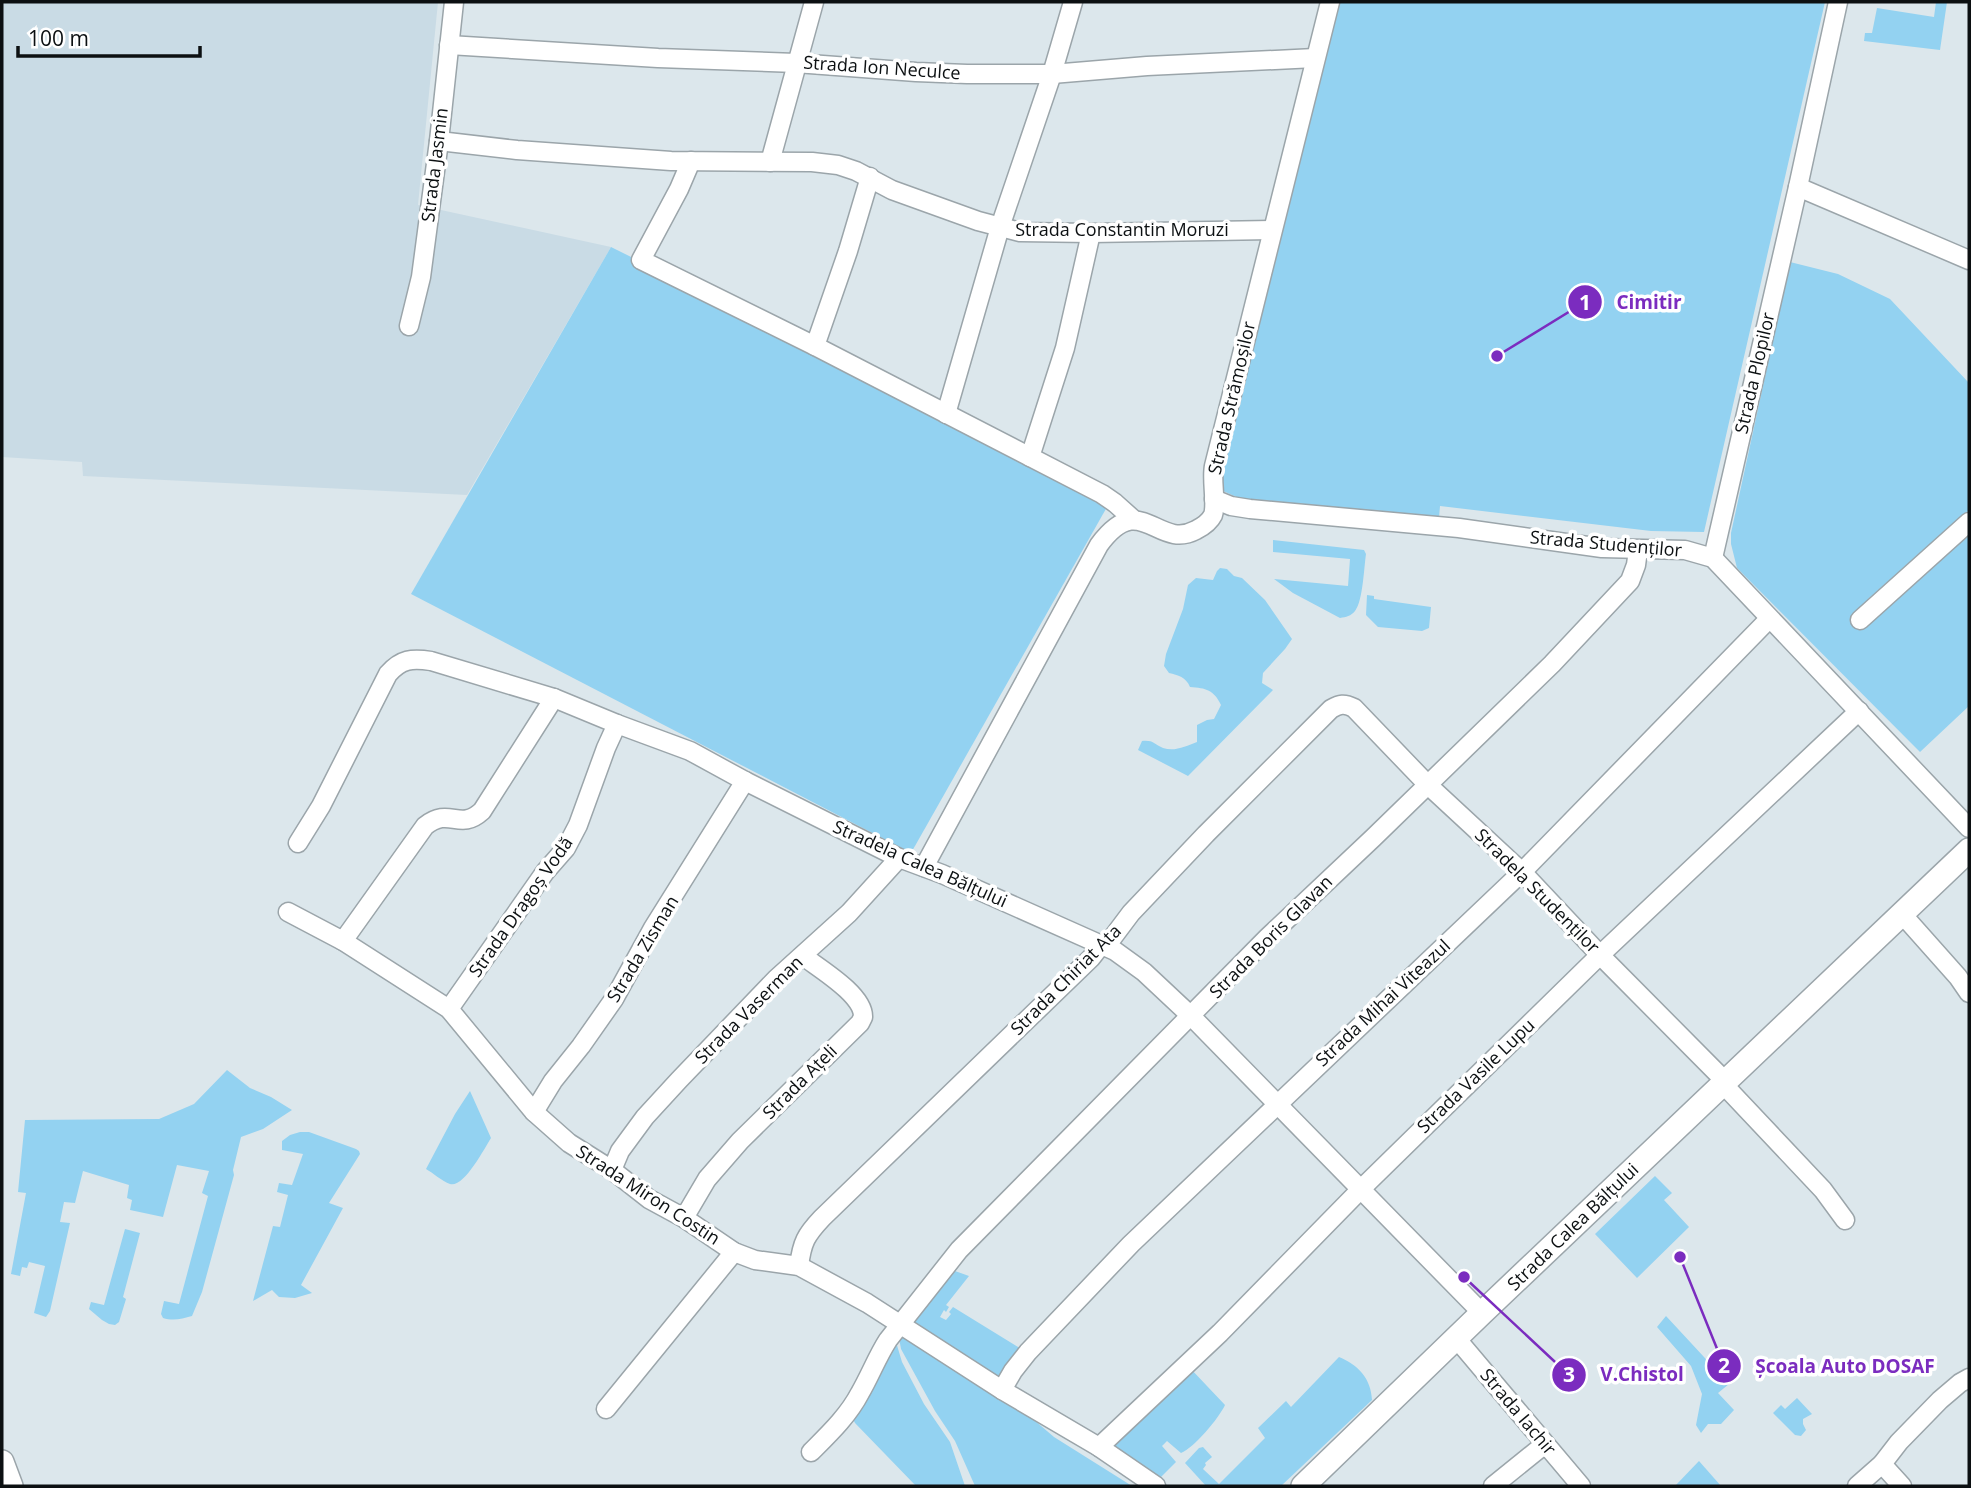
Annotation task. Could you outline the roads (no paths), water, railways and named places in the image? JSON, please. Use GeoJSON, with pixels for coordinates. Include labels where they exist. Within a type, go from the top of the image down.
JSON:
{"type":"FeatureCollection","features":[{"type":"Feature","properties":{"kind":"main road","name":"Strada Calea Bălțului"},"geometry":{"type":"LineString","coordinates":[[1303,1486],[1969,850]]}},
{"type":"Feature","properties":{"kind":"main road"},"geometry":{"type":"LineString","coordinates":[[2,1462],[11,1486]]}},
{"type":"Feature","properties":{"kind":"street","name":"Strada Jasmin"},"geometry":{"type":"LineString","coordinates":[[409,326],[421,277],[454,2]]}},
{"type":"Feature","properties":{"kind":"street"},"geometry":{"type":"LineString","coordinates":[[770,162],[814,2]]}},
{"type":"Feature","properties":{"kind":"street"},"geometry":{"type":"LineString","coordinates":[[946,414],[1000,227],[1052,74],[1073,2]]}},
{"type":"Feature","properties":{"kind":"street","name":"Strada Strămoșilor"},"geometry":{"type":"LineString","coordinates":[[1134,520],[1172,534],[1183,534],[1204,525],[1213,515],[1212,476],[1330,2]]}},
{"type":"Feature","properties":{"kind":"street","name":"Strada Plopilor"},"geometry":{"type":"LineString","coordinates":[[1713,558],[1838,2]]}},
{"type":"Feature","properties":{"kind":"street","name":"Strada Ion Neculce"},"geometry":{"type":"LineString","coordinates":[[449,45],[916,72],[1052,74],[1315,58]]}},
{"type":"Feature","properties":{"kind":"street","name":"Strada Constantin Moruzi"},"geometry":{"type":"LineString","coordinates":[[439,141],[517,150],[691,161],[812,162],[838,165],[870,177],[892,190],[1020,232],[1272,230]]}},
{"type":"Feature","properties":{"kind":"street"},"geometry":{"type":"LineString","coordinates":[[691,161],[641,260],[1102,494],[1134,520]]}},
{"type":"Feature","properties":{"kind":"street"},"geometry":{"type":"LineString","coordinates":[[815,346],[870,177]]}},
{"type":"Feature","properties":{"kind":"street"},"geometry":{"type":"LineString","coordinates":[[1798,187],[1969,260]]}},
{"type":"Feature","properties":{"kind":"street"},"geometry":{"type":"LineString","coordinates":[[1030,457],[1065,348],[1091,233]]}},
{"type":"Feature","properties":{"kind":"street","name":"Strada Studenților"},"geometry":{"type":"LineString","coordinates":[[1214,499],[1231,506],[1250,509],[1459,528],[1602,548],[1685,550],[1713,558]]}},
{"type":"Feature","properties":{"kind":"street"},"geometry":{"type":"LineString","coordinates":[[924,867],[1099,545],[1111,529],[1134,520]]}},
{"type":"Feature","properties":{"kind":"street"},"geometry":{"type":"LineString","coordinates":[[1860,620],[1969,522]]}},
{"type":"Feature","properties":{"kind":"street","name":"Strada Boris Glavan"},"geometry":{"type":"LineString","coordinates":[[811,1452],[837,1426],[860,1395],[881,1351],[959,1250],[1267,938],[1552,664],[1630,581],[1638,550]]}},
{"type":"Feature","properties":{"kind":"street"},"geometry":{"type":"LineString","coordinates":[[1713,558],[1969,828]]}},
{"type":"Feature","properties":{"kind":"street","name":"Strada Mihai Viteazul"},"geometry":{"type":"LineString","coordinates":[[1002,1390],[1028,1352],[1131,1244],[1522,872],[1769,619]]}},
{"type":"Feature","properties":{"kind":"street","name":"Stradela Calea Bălțului"},"geometry":{"type":"LineString","coordinates":[[298,843],[321,806],[388,674],[396,665],[416,659],[431,661],[554,698],[690,751],[899,859],[924,867],[1102,944],[1144,972],[1191,1016],[1482,1313]]}},
{"type":"Feature","properties":{"kind":"street"},"geometry":{"type":"LineString","coordinates":[[343,941],[425,826],[436,818],[463,821],[482,811],[554,698]]}},
{"type":"Feature","properties":{"kind":"street","name":"Stradela Studenților"},"geometry":{"type":"LineString","coordinates":[[1345,704],[1354,708],[1428,785],[1522,872],[1724,1083]]}},
{"type":"Feature","properties":{"kind":"street","name":"Strada Chiriat Ata"},"geometry":{"type":"LineString","coordinates":[[799,1266],[801,1248],[807,1234],[822,1217],[1091,958],[1102,944],[1110,941],[1131,913],[1206,834],[1331,709],[1345,704]]}},
{"type":"Feature","properties":{"kind":"street","name":"Strada Vasile Lupu"},"geometry":{"type":"LineString","coordinates":[[1099,1447],[1220,1333],[1361,1189],[1600,955],[1859,711]]}},
{"type":"Feature","properties":{"kind":"street","name":"Strada Dragoș Vodă"},"geometry":{"type":"LineString","coordinates":[[449,1009],[545,872],[566,848],[578,825],[617,724]]}},
{"type":"Feature","properties":{"kind":"street","name":"Strada Zisman"},"geometry":{"type":"LineString","coordinates":[[534,1112],[553,1081],[614,999],[653,928],[745,781]]}},
{"type":"Feature","properties":{"kind":"street","name":"Strada Vaserman"},"geometry":{"type":"LineString","coordinates":[[612,1170],[620,1151],[645,1117],[679,1080],[776,979],[849,913],[899,859]]}},
{"type":"Feature","properties":{"kind":"street","name":"Strada Miron Costin"},"geometry":{"type":"LineString","coordinates":[[288,912],[343,941],[449,1009],[534,1112],[569,1143],[612,1170],[649,1199],[684,1218],[734,1252],[755,1260],[799,1266],[867,1303],[1002,1390],[1099,1447],[1156,1486]]}},
{"type":"Feature","properties":{"kind":"street"},"geometry":{"type":"LineString","coordinates":[[1902,914],[1969,993]]}},
{"type":"Feature","properties":{"kind":"street","name":"Strada Ațeli"},"geometry":{"type":"LineString","coordinates":[[684,1218],[707,1180],[740,1141],[863,1017],[864,1011],[852,994],[803,956]]}},
{"type":"Feature","properties":{"kind":"street"},"geometry":{"type":"LineString","coordinates":[[1724,1083],[1823,1190],[1845,1220]]}},
{"type":"Feature","properties":{"kind":"street"},"geometry":{"type":"LineString","coordinates":[[606,1409],[734,1252]]}},
{"type":"Feature","properties":{"kind":"street","name":"Strada Iachir"},"geometry":{"type":"LineString","coordinates":[[1456,1338],[1581,1486]]}},
{"type":"Feature","properties":{"kind":"street"},"geometry":{"type":"LineString","coordinates":[[1857,1486],[1882,1465],[1920,1420],[1969,1378]]}},
{"type":"Feature","properties":{"kind":"street"},"geometry":{"type":"LineString","coordinates":[[1493,1486],[1545,1444]]}},
{"type":"Feature","properties":{"kind":"street"},"geometry":{"type":"LineString","coordinates":[[1882,1465],[1902,1486]]}},
{"type":"Feature","properties":{"kind":"place","name":"Cimitir"},"geometry":{"type":"Point","coordinates":[1497,356]}},
{"type":"Feature","properties":{"kind":"place","name":"Școala Auto DOSAF"},"geometry":{"type":"Point","coordinates":[1680,1257]}},
{"type":"Feature","properties":{"kind":"place","name":"V.Chistol"},"geometry":{"type":"Point","coordinates":[1464,1277]}}]}
